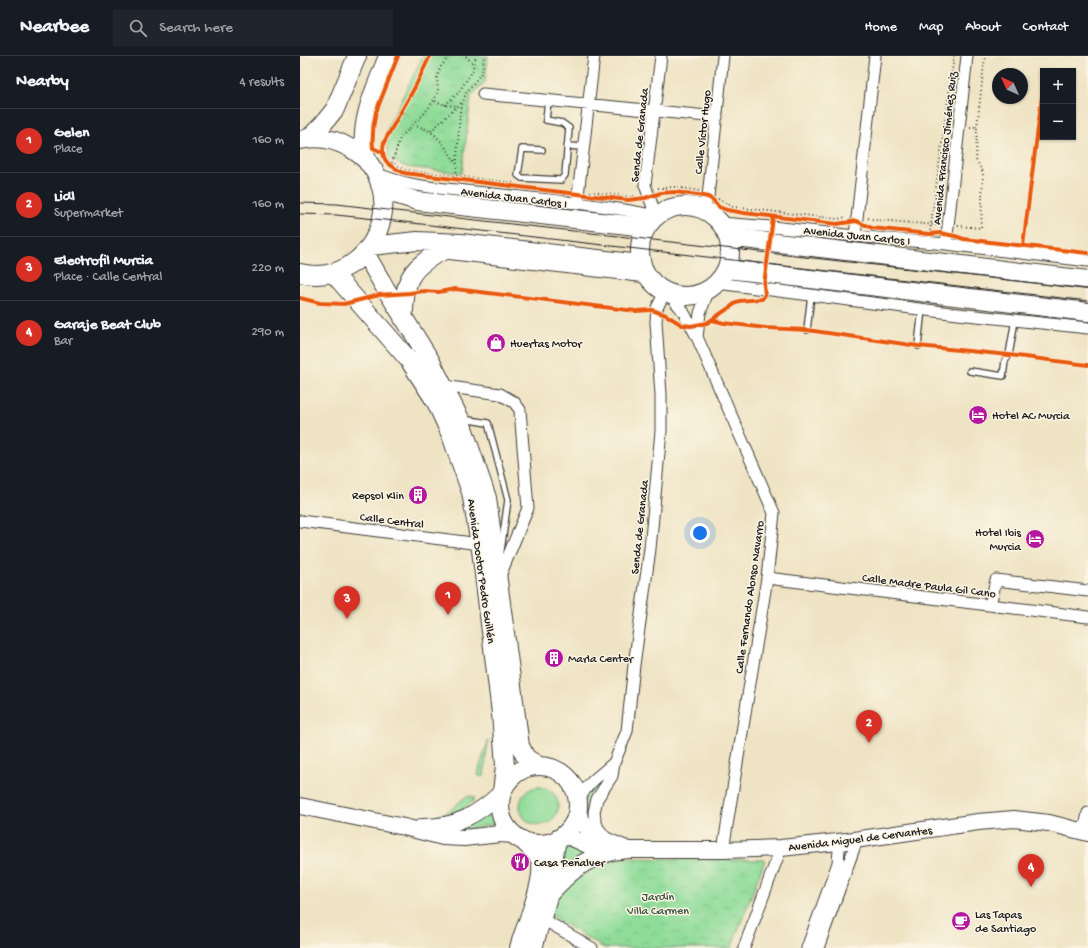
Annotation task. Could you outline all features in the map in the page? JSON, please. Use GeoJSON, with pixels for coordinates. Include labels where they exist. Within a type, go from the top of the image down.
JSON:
{"type":"FeatureCollection","features":[{"type":"Feature","properties":{"kind":"main road"},"geometry":{"type":"LineString","coordinates":[[304,139],[323,124],[335,109],[357,56]]}},
{"type":"Feature","properties":{"kind":"main road"},"geometry":{"type":"LineString","coordinates":[[300,273],[310,275],[332,273],[350,265],[368,250],[379,232],[383,216],[383,200],[378,164],[364,150],[364,134],[374,91],[388,56]]}},
{"type":"Feature","properties":{"kind":"main road"},"geometry":{"type":"LineString","coordinates":[[304,139],[326,139],[342,143],[378,164]]}},
{"type":"Feature","properties":{"kind":"main road","name":"Avenida Juan Carlos I"},"geometry":{"type":"LineString","coordinates":[[378,164],[398,195],[417,201],[650,222]]}},
{"type":"Feature","properties":{"kind":"main road"},"geometry":{"type":"LineString","coordinates":[[709,203],[712,214],[725,224],[730,249],[729,260],[718,280],[690,296],[667,293],[655,286],[643,271],[639,250],[650,222],[670,208],[709,203]]}},
{"type":"Feature","properties":{"kind":"main road","name":"Avenida Juan Carlos I"},"geometry":{"type":"LineString","coordinates":[[725,224],[1088,280]]}},
{"type":"Feature","properties":{"kind":"main road"},"geometry":{"type":"LineString","coordinates":[[368,250],[417,241],[461,243],[643,271]]}},
{"type":"Feature","properties":{"kind":"main road"},"geometry":{"type":"LineString","coordinates":[[403,318],[409,278],[416,269],[438,252],[461,243]]}},
{"type":"Feature","properties":{"kind":"main road","name":"Avenida Doctor Pedro Guillén"},"geometry":{"type":"LineString","coordinates":[[368,250],[403,318],[430,360],[460,419],[486,498],[520,746],[526,758],[539,766]]}},
{"type":"Feature","properties":{"kind":"main road","name":"Avenida Doctor Pedro Guillén"},"geometry":{"type":"LineString","coordinates":[[332,273],[410,360],[436,402],[451,435],[471,492],[480,544],[500,713],[505,766],[502,792]]}},
{"type":"Feature","properties":{"kind":"main road"},"geometry":{"type":"LineString","coordinates":[[718,280],[1088,312]]}},
{"type":"Feature","properties":{"kind":"main road"},"geometry":{"type":"LineString","coordinates":[[404,827],[435,827],[463,820],[481,810],[502,792],[516,773],[524,769],[539,766],[556,770],[569,781],[574,789],[581,822],[609,847],[575,868],[548,895]]}},
{"type":"Feature","properties":{"kind":"main road"},"geometry":{"type":"LineString","coordinates":[[502,792],[500,806],[502,819],[510,831],[537,855],[541,865],[539,884],[519,948]]}},
{"type":"Feature","properties":{"kind":"main road"},"geometry":{"type":"LineString","coordinates":[[300,806],[404,827],[433,835],[453,838],[500,834],[537,844],[559,838],[565,833],[574,821],[577,806]]}},
{"type":"Feature","properties":{"kind":"main road","name":"Avenida Miguel de Cervantes"},"geometry":{"type":"LineString","coordinates":[[559,838],[570,838],[594,848],[609,847],[629,850],[723,850],[781,848],[857,840],[1006,819],[1049,823],[1086,833]]}},
{"type":"Feature","properties":{"kind":"main road"},"geometry":{"type":"LineString","coordinates":[[533,948],[554,874],[554,850],[559,838]]}},
{"type":"Feature","properties":{"kind":"street"},"geometry":{"type":"LineString","coordinates":[[578,199],[594,56]]}},
{"type":"Feature","properties":{"kind":"street","name":"Senda de Granada"},"geometry":{"type":"LineString","coordinates":[[650,222],[649,197],[645,185],[661,56]]}},
{"type":"Feature","properties":{"kind":"street","name":"Calle Víctor Hugo"},"geometry":{"type":"LineString","coordinates":[[709,203],[723,56]]}},
{"type":"Feature","properties":{"kind":"street"},"geometry":{"type":"LineString","coordinates":[[855,236],[875,56]]}},
{"type":"Feature","properties":{"kind":"street","name":"Avenida Francisco Jiménez Ruiz"},"geometry":{"type":"LineString","coordinates":[[947,235],[967,56]]}},
{"type":"Feature","properties":{"kind":"street"},"geometry":{"type":"LineString","coordinates":[[483,94],[588,103],[717,117]]}},
{"type":"Feature","properties":{"kind":"street","name":"Avenida Juan Carlos I"},"geometry":{"type":"LineString","coordinates":[[378,164],[388,178],[402,182],[578,199],[621,208],[650,222]]}},
{"type":"Feature","properties":{"kind":"street","name":"Avenida Juan Carlos I"},"geometry":{"type":"LineString","coordinates":[[725,224],[772,226],[855,236],[947,235],[1088,261]]}},
{"type":"Feature","properties":{"kind":"street"},"geometry":{"type":"LineString","coordinates":[[438,252],[643,271]]}},
{"type":"Feature","properties":{"kind":"street"},"geometry":{"type":"LineString","coordinates":[[697,337],[700,313],[718,280],[811,295],[1088,328]]}},
{"type":"Feature","properties":{"kind":"street","name":"Senda de Granada"},"geometry":{"type":"LineString","coordinates":[[609,847],[598,828],[594,812],[597,799],[612,776],[614,763],[627,732],[634,665],[638,645],[650,549],[661,431],[661,395],[656,308],[667,293]]}},
{"type":"Feature","properties":{"kind":"street","name":"Calle Fernando Alonso Navarro"},"geometry":{"type":"LineString","coordinates":[[667,293],[683,311],[697,337],[774,513],[767,578],[723,850]]}},
{"type":"Feature","properties":{"kind":"street"},"geometry":{"type":"LineString","coordinates":[[443,386],[500,394],[514,402],[520,410],[528,508],[497,582]]}},
{"type":"Feature","properties":{"kind":"street","name":"Calle Central"},"geometry":{"type":"LineString","coordinates":[[300,521],[480,544]]}},
{"type":"Feature","properties":{"kind":"street","name":"Calle Madre Paula Gil Cano"},"geometry":{"type":"LineString","coordinates":[[767,578],[1088,617]]}},
{"type":"Feature","properties":{"kind":"street"},"geometry":{"type":"LineString","coordinates":[[990,605],[996,580],[1088,591]]}},
{"type":"Feature","properties":{"kind":"street"},"geometry":{"type":"LineString","coordinates":[[577,806],[583,791],[588,785],[614,763]]}},
{"type":"Feature","properties":{"kind":"street"},"geometry":{"type":"LineString","coordinates":[[1086,833],[1088,813]]}},
{"type":"Feature","properties":{"kind":"street"},"geometry":{"type":"LineString","coordinates":[[818,948],[857,840]]}},
{"type":"Feature","properties":{"kind":"street"},"geometry":{"type":"LineString","coordinates":[[807,948],[838,863],[839,850],[837,842]]}},
{"type":"Feature","properties":{"kind":"street"},"geometry":{"type":"LineString","coordinates":[[744,948],[781,848]]}},
{"type":"Feature","properties":{"kind":"street"},"geometry":{"type":"LineString","coordinates":[[541,918],[592,948]]}},
{"type":"Feature","properties":{"kind":"lane"},"geometry":{"type":"LineString","coordinates":[[542,150],[522,149],[518,175],[522,178],[561,180],[565,175],[569,128],[562,123],[546,120],[548,100]]}},
{"type":"Feature","properties":{"kind":"lane"},"geometry":{"type":"LineString","coordinates":[[567,146],[583,147]]}},
{"type":"Feature","properties":{"kind":"lane"},"geometry":{"type":"LineString","coordinates":[[807,330],[811,295]]}},
{"type":"Feature","properties":{"kind":"lane"},"geometry":{"type":"LineString","coordinates":[[918,346],[922,309]]}},
{"type":"Feature","properties":{"kind":"lane"},"geometry":{"type":"LineString","coordinates":[[970,371],[1002,376],[1005,361],[1009,355],[1015,320]]}},
{"type":"Feature","properties":{"kind":"lane"},"geometry":{"type":"LineString","coordinates":[[460,419],[488,424],[508,500],[497,582]]}},
{"type":"Feature","properties":{"kind":"path"},"geometry":{"type":"LineString","coordinates":[[392,163],[400,138],[424,114],[434,100],[438,91],[437,78],[440,68],[449,56]]}},
{"type":"Feature","properties":{"kind":"path"},"geometry":{"type":"LineString","coordinates":[[466,56],[474,65]]}},
{"type":"Feature","properties":{"kind":"path"},"geometry":{"type":"LineString","coordinates":[[445,105],[458,93],[472,72],[476,56]]}},
{"type":"Feature","properties":{"kind":"path"},"geometry":{"type":"LineString","coordinates":[[378,164],[392,163],[405,170],[456,176],[460,111],[466,93],[482,72],[484,56]]}},
{"type":"Feature","properties":{"kind":"path"},"geometry":{"type":"LineString","coordinates":[[930,234],[954,56]]}},
{"type":"Feature","properties":{"kind":"path"},"geometry":{"type":"LineString","coordinates":[[924,234],[947,235],[982,228],[983,172],[976,160],[977,127],[985,56]]}},
{"type":"Feature","properties":{"kind":"path"},"geometry":{"type":"LineString","coordinates":[[434,100],[445,105],[457,106]]}},
{"type":"Feature","properties":{"kind":"path"},"geometry":{"type":"LineString","coordinates":[[431,131],[463,101]]}},
{"type":"Feature","properties":{"kind":"path"},"geometry":{"type":"LineString","coordinates":[[412,126],[420,126],[431,131],[443,144],[457,164]]}},
{"type":"Feature","properties":{"kind":"path"},"geometry":{"type":"LineString","coordinates":[[959,128],[977,127]]}},
{"type":"Feature","properties":{"kind":"path"},"geometry":{"type":"LineString","coordinates":[[378,164],[393,167],[404,173],[518,187]]}},
{"type":"Feature","properties":{"kind":"path"},"geometry":{"type":"LineString","coordinates":[[578,199],[628,200],[675,192],[698,195],[709,203]]}},
{"type":"Feature","properties":{"kind":"path"},"geometry":{"type":"LineString","coordinates":[[725,224],[751,214]]}},
{"type":"Feature","properties":{"kind":"path"},"geometry":{"type":"LineString","coordinates":[[830,223],[837,224],[856,221]]}},
{"type":"Feature","properties":{"kind":"path"},"geometry":{"type":"LineString","coordinates":[[931,225],[947,235]]}},
{"type":"Feature","properties":{"kind":"green space"},"geometry":{"type":"Polygon","coordinates":[[[423,56],[488,56],[485,82],[471,96],[462,173],[406,167],[388,158],[387,129],[423,56]]]}},
{"type":"Feature","properties":{"kind":"green space"},"geometry":{"type":"Polygon","coordinates":[[[488,741],[484,776],[482,777],[478,775],[488,741]]]}},
{"type":"Feature","properties":{"kind":"green space"},"geometry":{"type":"Polygon","coordinates":[[[604,779],[590,817],[586,813],[584,798],[592,787],[604,779]]]}},
{"type":"Feature","properties":{"kind":"green space"},"geometry":{"type":"Polygon","coordinates":[[[539,787],[549,790],[555,796],[558,806],[555,816],[549,822],[539,825],[529,822],[523,816],[520,806],[523,796],[529,790],[539,787]]]}},
{"type":"Feature","properties":{"kind":"green space"},"geometry":{"type":"Polygon","coordinates":[[[471,796],[474,797],[474,800],[462,810],[447,816],[437,817],[452,809],[464,798],[471,796]]]}},
{"type":"Feature","properties":{"kind":"green space"},"geometry":{"type":"Polygon","coordinates":[[[491,809],[495,824],[450,831],[491,809]]]}},
{"type":"Feature","properties":{"kind":"green space"},"geometry":{"type":"Polygon","coordinates":[[[560,845],[571,847],[584,853],[561,876],[560,845]]]}},
{"type":"Feature","properties":{"kind":"green space","name":"Jardín Villa Carmen"},"geometry":{"type":"Polygon","coordinates":[[[618,858],[765,860],[731,948],[604,948],[551,916],[555,900],[580,872],[618,858]]]}},
{"type":"Feature","properties":{"kind":"tram line"},"geometry":{"type":"LineString","coordinates":[[300,203],[337,204],[1088,289]]}},
{"type":"Feature","properties":{"kind":"tram line"},"geometry":{"type":"LineString","coordinates":[[300,214],[336,215],[395,221],[1088,301]]}},
{"type":"Feature","properties":{"kind":"cycle path"},"geometry":{"type":"LineString","coordinates":[[382,152],[373,148],[374,121],[376,112],[398,56]]}},
{"type":"Feature","properties":{"kind":"cycle path"},"geometry":{"type":"LineString","coordinates":[[430,56],[415,87],[384,142],[383,154],[386,162],[404,173],[628,200],[645,198],[661,193],[675,192],[708,197],[719,207],[744,213],[837,224],[856,221],[872,228],[930,234],[940,233],[964,239],[1088,253]]}},
{"type":"Feature","properties":{"kind":"cycle path"},"geometry":{"type":"LineString","coordinates":[[1023,246],[1041,104]]}},
{"type":"Feature","properties":{"kind":"cycle path"},"geometry":{"type":"LineString","coordinates":[[300,298],[320,303],[344,304],[379,295],[424,291],[439,292],[455,289],[636,311],[652,310],[666,315],[682,325],[691,326],[707,323],[739,301],[762,299],[765,295],[764,285],[773,218]]}},
{"type":"Feature","properties":{"kind":"cycle path"},"geometry":{"type":"LineString","coordinates":[[712,320],[724,323],[766,328],[807,330],[918,346],[1088,365]]}},
{"type":"Feature","properties":{"kind":"place","name":"Huertas Motor"},"geometry":{"type":"Point","coordinates":[496,343]}},
{"type":"Feature","properties":{"kind":"place","name":"Hotel AC Murcia"},"geometry":{"type":"Point","coordinates":[978,415]}},
{"type":"Feature","properties":{"kind":"place","name":"Repsol Klin"},"geometry":{"type":"Point","coordinates":[418,495]}},
{"type":"Feature","properties":{"kind":"place","name":"Hotel Ibis Murcia"},"geometry":{"type":"Point","coordinates":[1035,539]}},
{"type":"Feature","properties":{"kind":"place","name":"Gelen"},"geometry":{"type":"Point","coordinates":[448,615]}},
{"type":"Feature","properties":{"kind":"place","name":"Electrofil Murcia"},"geometry":{"type":"Point","coordinates":[347,619]}},
{"type":"Feature","properties":{"kind":"place","name":"Marla Center"},"geometry":{"type":"Point","coordinates":[554,658]}},
{"type":"Feature","properties":{"kind":"place","name":"Lidl"},"geometry":{"type":"Point","coordinates":[869,743]}},
{"type":"Feature","properties":{"kind":"place","name":"Casa Peñalver"},"geometry":{"type":"Point","coordinates":[520,862]}},
{"type":"Feature","properties":{"kind":"place","name":"Garaje Beat Club"},"geometry":{"type":"Point","coordinates":[1031,887]}},
{"type":"Feature","properties":{"kind":"place","name":"Las Tapas de Santiago"},"geometry":{"type":"Point","coordinates":[961,921]}}]}
